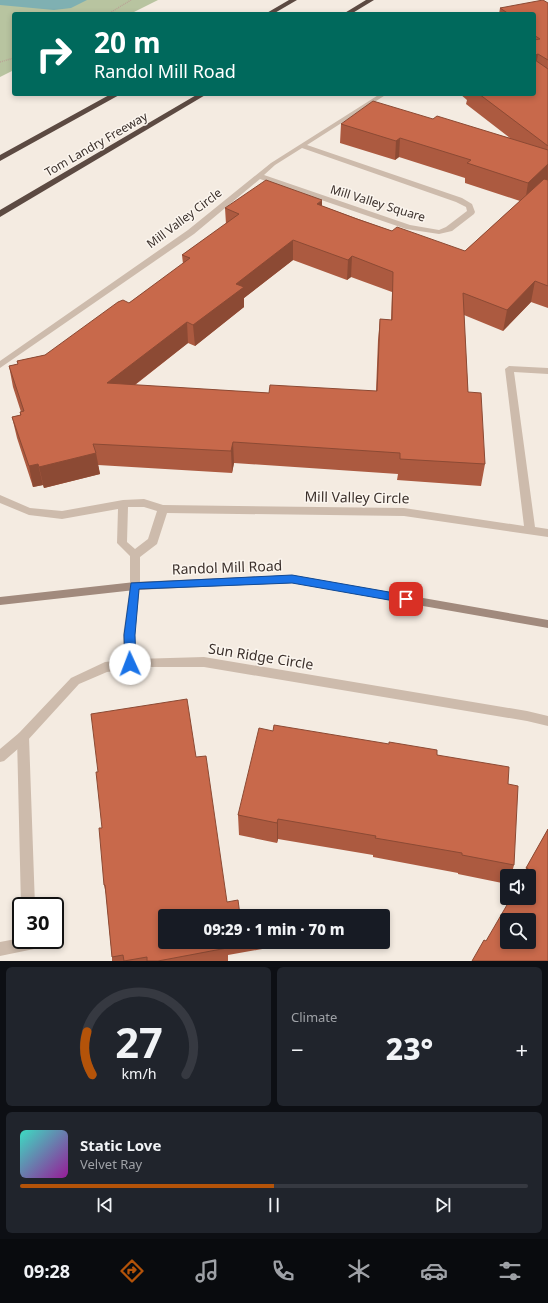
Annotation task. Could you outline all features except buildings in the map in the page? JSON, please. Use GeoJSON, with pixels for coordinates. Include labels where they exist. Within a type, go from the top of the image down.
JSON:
{"type":"FeatureCollection","features":[{"type":"Feature","properties":{"kind":"highway"},"geometry":{"type":"LineString","coordinates":[[272,12],[294,0]]}},
{"type":"Feature","properties":{"kind":"highway"},"geometry":{"type":"LineString","coordinates":[[350,12],[371,0]]}},
{"type":"Feature","properties":{"kind":"highway"},"geometry":{"type":"LineString","coordinates":[[0,158],[113,96]]}},
{"type":"Feature","properties":{"kind":"highway","name":"Tom Landry Freeway"},"geometry":{"type":"LineString","coordinates":[[0,214],[200,96]]}},
{"type":"Feature","properties":{"kind":"street","name":"Mill Valley Circle"},"geometry":{"type":"LineString","coordinates":[[0,365],[191,232],[273,164],[381,96]]}},
{"type":"Feature","properties":{"kind":"street","name":"Mill Valley Square"},"geometry":{"type":"LineString","coordinates":[[259,176],[409,227],[431,231],[439,232],[449,229],[471,212],[469,206],[459,200],[302,146]]}},
{"type":"Feature","properties":{"kind":"street"},"geometry":{"type":"LineString","coordinates":[[530,531],[509,369],[548,371]]}},
{"type":"Feature","properties":{"kind":"street","name":"Mill Valley Circle"},"geometry":{"type":"LineString","coordinates":[[0,499],[29,511],[62,514],[123,504],[144,503],[163,509],[404,512],[548,533]]}},
{"type":"Feature","properties":{"kind":"street"},"geometry":{"type":"LineString","coordinates":[[123,504],[122,543],[134,555],[135,586],[129,635],[130,664]]}},
{"type":"Feature","properties":{"kind":"street"},"geometry":{"type":"LineString","coordinates":[[134,555],[153,541],[163,509]]}},
{"type":"Feature","properties":{"kind":"street","name":"Randol Mill Road"},"geometry":{"type":"LineString","coordinates":[[0,602],[135,586],[292,579],[548,624]]}},
{"type":"Feature","properties":{"kind":"street","name":"Sun Ridge Circle"},"geometry":{"type":"LineString","coordinates":[[0,757],[23,737],[75,681],[105,667],[146,662],[204,662],[527,716],[548,721]]}},
{"type":"Feature","properties":{"kind":"street"},"geometry":{"type":"LineString","coordinates":[[23,737],[28,897]]}},
{"type":"Feature","properties":{"kind":"street"},"geometry":{"type":"LineString","coordinates":[[0,949],[12,947]]}},
{"type":"Feature","properties":{"kind":"path"},"geometry":{"type":"LineString","coordinates":[[111,12],[132,0]]}},
{"type":"Feature","properties":{"kind":"path"},"geometry":{"type":"LineString","coordinates":[[0,62],[12,59]]}},
{"type":"Feature","properties":{"kind":"green space"},"geometry":{"type":"Polygon","coordinates":[[[0,0],[158,0],[134,12],[12,12],[12,71],[0,77],[0,0]]]}},
{"type":"Feature","properties":{"kind":"water"},"geometry":{"type":"Polygon","coordinates":[[[0,0],[87,0],[71,8],[54,10],[0,5],[0,0]]]}},
{"type":"Feature","properties":{"kind":"route"},"geometry":{"type":"LineString","coordinates":[[130,664],[129,635],[135,586],[292,579],[406,599]]}}]}
